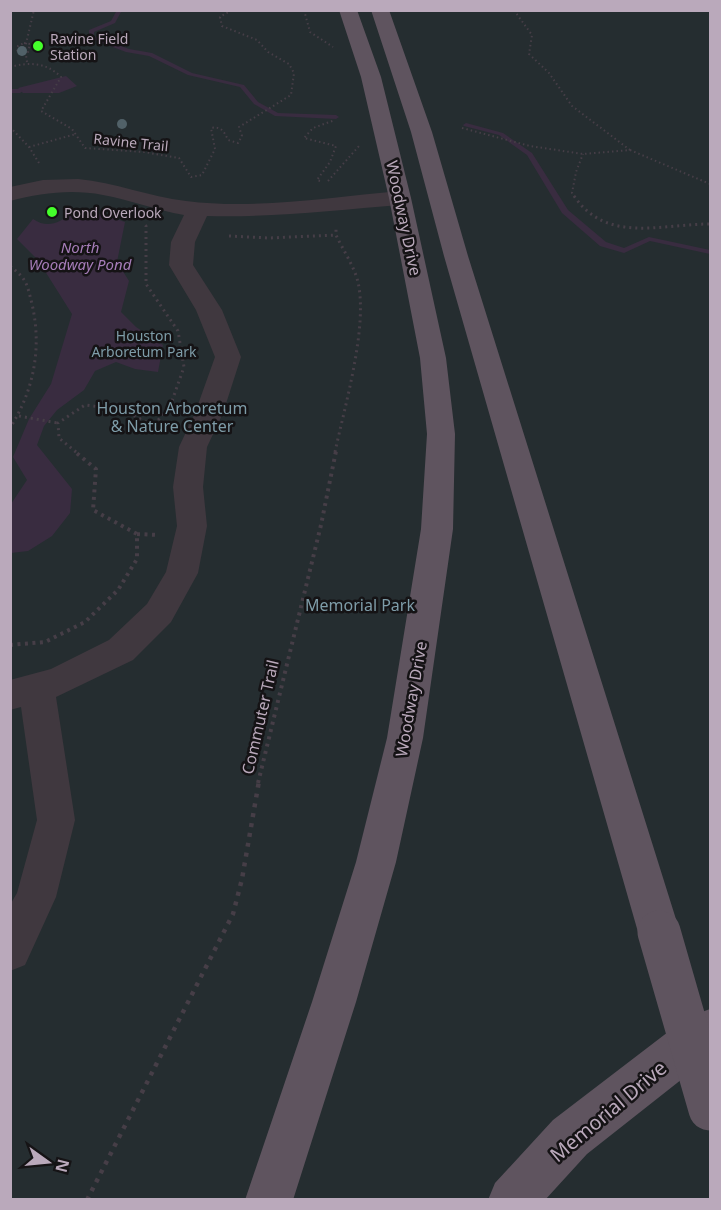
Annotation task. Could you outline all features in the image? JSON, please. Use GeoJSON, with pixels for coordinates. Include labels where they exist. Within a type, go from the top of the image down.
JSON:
{"type":"FeatureCollection","features":[{"type":"Feature","properties":{"kind":"main road","name":"Woodway Drive"},"geometry":{"type":"LineString","coordinates":[[269,1200],[334,1002],[376,862],[405,738],[437,529],[441,434],[433,358],[400,198],[371,77],[348,10]]}},
{"type":"Feature","properties":{"kind":"main road"},"geometry":{"type":"LineString","coordinates":[[380,10],[398,55],[440,194],[456,256],[711,1109]]}},
{"type":"Feature","properties":{"kind":"main road"},"geometry":{"type":"LineString","coordinates":[[400,198],[440,194]]}},
{"type":"Feature","properties":{"kind":"main road","name":"Memorial Drive"},"geometry":{"type":"LineString","coordinates":[[512,1200],[570,1137],[684,1048],[711,1031]]}},
{"type":"Feature","properties":{"kind":"lane"},"geometry":{"type":"LineString","coordinates":[[10,194],[48,186],[100,188],[169,205],[197,209],[255,209],[400,198]]}},
{"type":"Feature","properties":{"kind":"lane"},"geometry":{"type":"LineString","coordinates":[[10,950],[36,897],[56,820],[44,749],[24,692],[63,679],[121,650],[159,613],[182,573],[192,526],[188,487],[193,447],[209,413],[228,357],[208,310],[181,265],[183,242],[194,225],[197,209]]}},
{"type":"Feature","properties":{"kind":"path"},"geometry":{"type":"LineString","coordinates":[[10,67],[27,62],[24,44],[32,30],[34,10]]}},
{"type":"Feature","properties":{"kind":"path","name":"Ravine Trail"},"geometry":{"type":"LineString","coordinates":[[27,62],[54,68],[61,77],[58,87],[47,98],[41,111],[72,129],[85,148],[144,152],[179,158],[191,177],[202,175],[211,158],[215,140],[211,128],[217,127],[224,130],[228,140],[237,143],[242,136],[239,127],[291,95],[297,78],[285,59],[268,52],[258,40],[222,26],[220,17],[232,10]]}},
{"type":"Feature","properties":{"kind":"path"},"geometry":{"type":"LineString","coordinates":[[304,10],[310,32],[337,49]]}},
{"type":"Feature","properties":{"kind":"path"},"geometry":{"type":"LineString","coordinates":[[518,10],[516,13],[532,35],[529,54],[549,73],[572,106],[630,150],[711,183]]}},
{"type":"Feature","properties":{"kind":"path"},"geometry":{"type":"LineString","coordinates":[[24,43],[30,44],[28,52],[17,53],[18,46],[24,43]]}},
{"type":"Feature","properties":{"kind":"path"},"geometry":{"type":"LineString","coordinates":[[335,120],[315,126],[307,131],[304,138],[336,146],[330,162],[317,180],[326,184],[361,142]]}},
{"type":"Feature","properties":{"kind":"path"},"geometry":{"type":"LineString","coordinates":[[10,127],[29,147],[44,171],[48,186]]}},
{"type":"Feature","properties":{"kind":"path"},"geometry":{"type":"LineString","coordinates":[[462,128],[530,146],[583,154],[630,150]]}},
{"type":"Feature","properties":{"kind":"path"},"geometry":{"type":"LineString","coordinates":[[29,147],[76,134]]}},
{"type":"Feature","properties":{"kind":"path"},"geometry":{"type":"LineString","coordinates":[[583,154],[576,172],[572,194],[589,214],[607,225],[637,228],[711,224]]}},
{"type":"Feature","properties":{"kind":"path"},"geometry":{"type":"LineString","coordinates":[[19,416],[58,423],[85,405],[123,410],[154,426],[172,401],[184,367],[178,330],[146,284],[146,226],[138,216]]}},
{"type":"Feature","properties":{"kind":"path","name":"Commuter Trail"},"geometry":{"type":"LineString","coordinates":[[87,1200],[233,914],[242,879],[261,768],[321,525],[360,328],[360,293],[357,278],[336,235],[336,226]]}},
{"type":"Feature","properties":{"kind":"path"},"geometry":{"type":"LineString","coordinates":[[10,266],[25,279],[34,310],[38,343],[35,370],[19,416],[10,428]]}},
{"type":"Feature","properties":{"kind":"path"},"geometry":{"type":"LineString","coordinates":[[10,645],[45,642],[85,622],[118,590],[137,559],[137,534],[93,510],[96,469],[59,438],[58,423]]}},
{"type":"Feature","properties":{"kind":"green space","name":"Memorial Park"},"geometry":{"type":"Polygon","coordinates":[[[10,11],[710,11],[710,1199],[11,1199],[10,11]]]}},
{"type":"Feature","properties":{"kind":"water"},"geometry":{"type":"Polygon","coordinates":[[[66,76],[77,86],[59,93],[23,93],[18,88],[66,76]]]}},
{"type":"Feature","properties":{"kind":"water","name":"North Woodway Pond"},"geometry":{"type":"Polygon","coordinates":[[[73,212],[102,214],[125,222],[117,262],[129,281],[121,312],[136,327],[163,345],[158,372],[135,369],[116,362],[95,371],[84,390],[57,410],[44,426],[37,445],[72,489],[70,513],[52,536],[28,551],[11,553],[11,504],[27,480],[13,457],[29,419],[51,384],[72,314],[38,260],[17,239],[33,219],[49,224],[73,212]]]}},
{"type":"Feature","properties":{"kind":"waterway"},"geometry":{"type":"LineString","coordinates":[[120,10],[113,22],[91,31],[91,37],[128,51],[150,54],[190,74],[242,86],[256,103],[277,115],[336,117]]}},
{"type":"Feature","properties":{"kind":"waterway"},"geometry":{"type":"LineString","coordinates":[[10,91],[20,91]]}},
{"type":"Feature","properties":{"kind":"waterway"},"geometry":{"type":"LineString","coordinates":[[466,125],[501,134],[530,154],[565,211],[603,244],[624,251],[649,239],[710,252]]}},
{"type":"Feature","properties":{"kind":"place","name":"Ravine Field Station"},"geometry":{"type":"Point","coordinates":[38,46]}},
{"type":"Feature","properties":{"kind":"place","name":"Pond Overlook"},"geometry":{"type":"Point","coordinates":[52,212]}},
{"type":"Feature","properties":{"kind":"park label","name":"Houston Arboretum Park"},"geometry":{"type":"Point","coordinates":[144,344]}},
{"type":"Feature","properties":{"kind":"park label","name":"Houston Arboretum & Nature Center"},"geometry":{"type":"Point","coordinates":[172,417]}}]}
